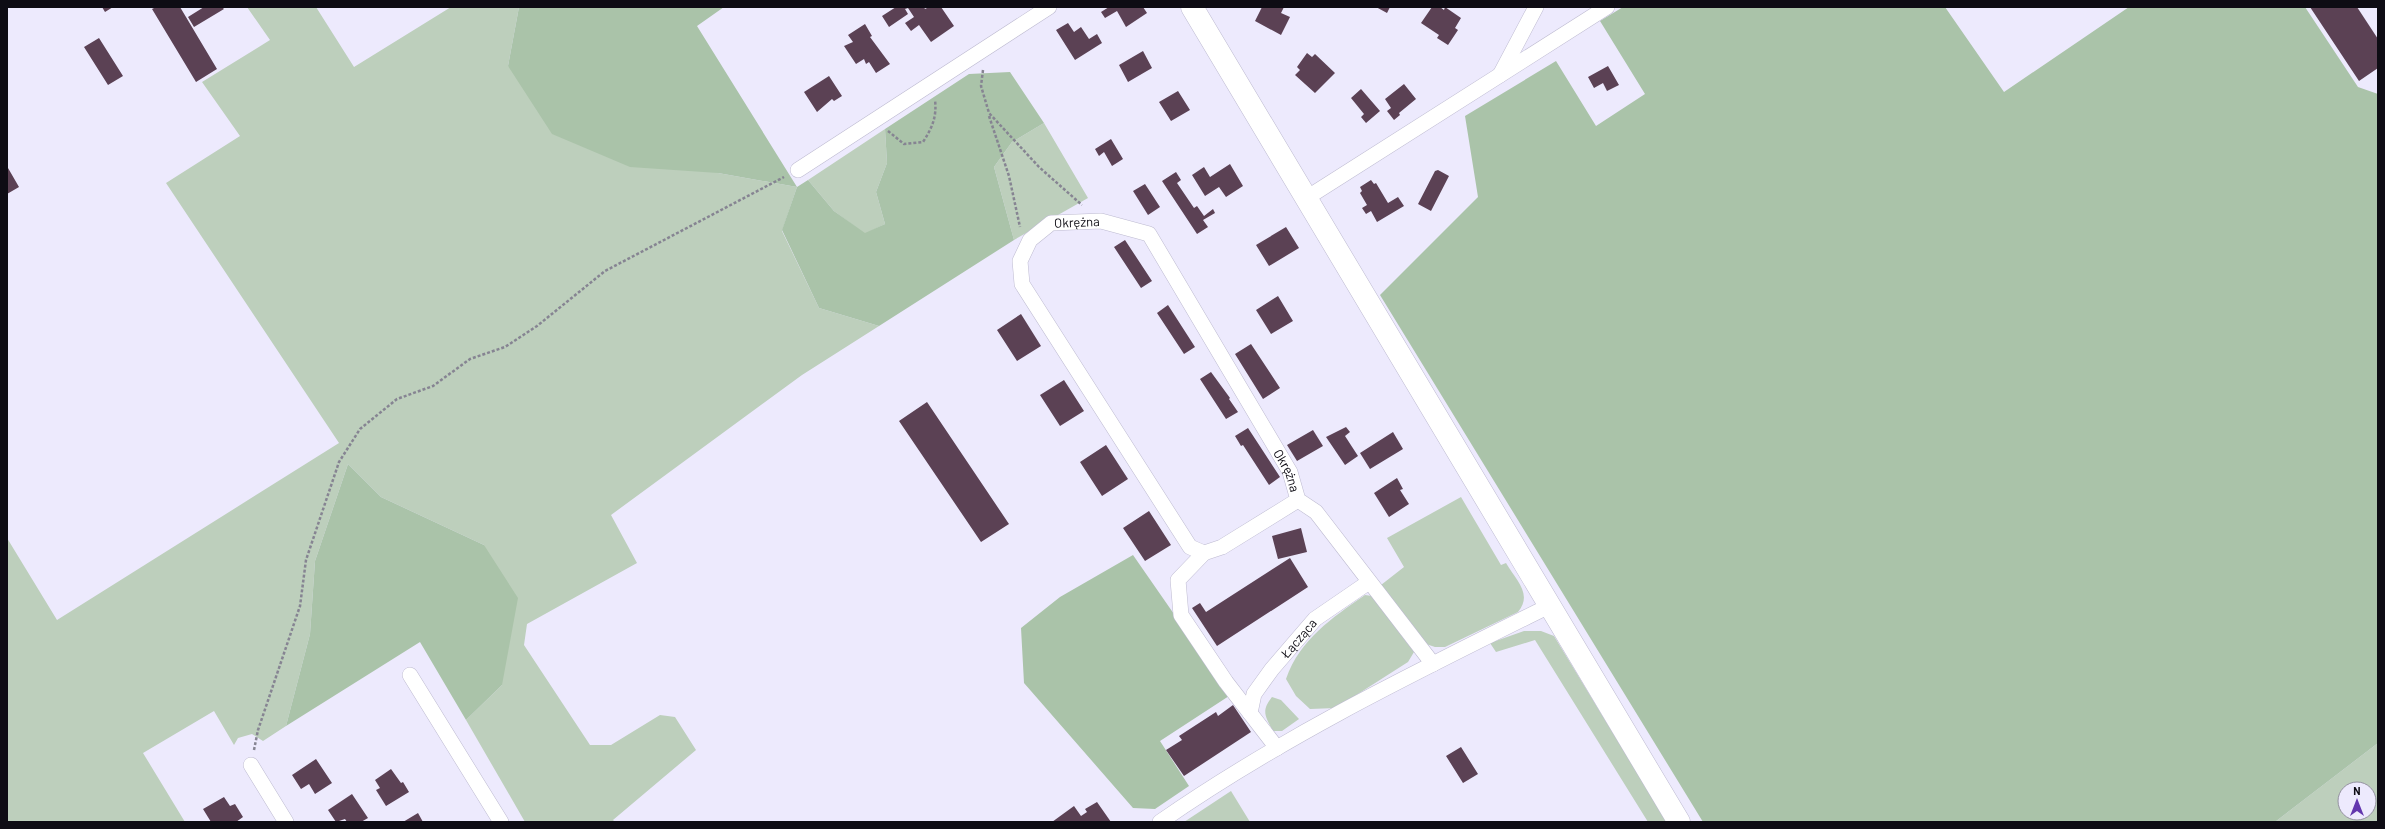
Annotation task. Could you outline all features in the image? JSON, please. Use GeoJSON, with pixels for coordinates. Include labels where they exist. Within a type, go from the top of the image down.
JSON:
{"type":"FeatureCollection","features":[{"type":"Feature","properties":{"kind":"street"},"geometry":{"type":"LineString","coordinates":[[798,170],[1049,7]]}},
{"type":"Feature","properties":{"kind":"street"},"geometry":{"type":"LineString","coordinates":[[1192,7],[1305,199],[1680,822]]}},
{"type":"Feature","properties":{"kind":"street"},"geometry":{"type":"LineString","coordinates":[[1500,75],[1536,7]]}},
{"type":"Feature","properties":{"kind":"street"},"geometry":{"type":"LineString","coordinates":[[1305,199],[1607,7]]}},
{"type":"Feature","properties":{"kind":"street","name":"Okrężna"},"geometry":{"type":"LineString","coordinates":[[1204,553],[1190,547],[1022,284],[1020,261],[1030,240],[1051,223],[1101,221],[1149,234],[1290,472],[1298,500],[1316,512],[1433,664]]}},
{"type":"Feature","properties":{"kind":"street","name":"Okrężna"},"geometry":{"type":"LineString","coordinates":[[1277,748],[1226,682],[1181,615],[1178,580],[1204,553],[1222,547],[1298,500]]}},
{"type":"Feature","properties":{"kind":"street","name":"Łącząca"},"geometry":{"type":"LineString","coordinates":[[1250,713],[1254,694],[1272,669],[1315,619],[1369,582]]}},
{"type":"Feature","properties":{"kind":"street"},"geometry":{"type":"LineString","coordinates":[[1160,822],[1277,748],[1433,664],[1549,606]]}},
{"type":"Feature","properties":{"kind":"street"},"geometry":{"type":"LineString","coordinates":[[410,675],[501,822]]}},
{"type":"Feature","properties":{"kind":"street"},"geometry":{"type":"LineString","coordinates":[[251,766],[286,822]]}},
{"type":"Feature","properties":{"kind":"path"},"geometry":{"type":"LineString","coordinates":[[985,48],[981,86],[988,114],[1009,176],[1026,249]]}},
{"type":"Feature","properties":{"kind":"path"},"geometry":{"type":"LineString","coordinates":[[880,116],[890,133],[904,144],[923,142],[932,129],[936,112],[934,93],[930,84]]}},
{"type":"Feature","properties":{"kind":"path"},"geometry":{"type":"LineString","coordinates":[[988,114],[1039,167],[1101,221]]}},
{"type":"Feature","properties":{"kind":"path"},"geometry":{"type":"LineString","coordinates":[[251,766],[258,730],[300,606],[306,560],[339,462],[360,429],[397,399],[433,386],[470,359],[505,348],[537,326],[605,271],[798,170]]}},
{"type":"Feature","properties":{"kind":"green space"},"geometry":{"type":"Polygon","coordinates":[[[247,7],[316,7],[354,67],[451,7],[519,7],[508,66],[718,173],[797,187],[782,231],[819,308],[879,326],[802,375],[611,515],[637,563],[527,624],[524,645],[590,745],[611,745],[660,715],[675,717],[696,750],[613,820],[615,822],[525,822],[466,720],[502,685],[484,545],[381,497],[348,464],[315,561],[310,634],[286,726],[263,741],[252,734],[238,738],[234,745],[214,711],[143,753],[185,822],[7,822],[7,538],[57,620],[339,443],[166,183],[240,136],[202,82],[270,40],[247,7]]]}},
{"type":"Feature","properties":{"kind":"green space"},"geometry":{"type":"Polygon","coordinates":[[[519,7],[724,7],[697,26],[797,187],[718,173],[630,167],[552,134],[508,66],[519,7]]]}},
{"type":"Feature","properties":{"kind":"green space"},"geometry":{"type":"Polygon","coordinates":[[[1623,7],[1945,7],[2004,92],[2129,7],[2305,7],[2358,87],[2378,94],[2378,743],[2275,822],[1703,822],[1380,295],[1478,197],[1465,116],[1556,61],[1596,126],[1645,94],[1600,21],[1623,7]]]}},
{"type":"Feature","properties":{"kind":"green space"},"geometry":{"type":"Polygon","coordinates":[[[1010,72],[1044,123],[1012,142],[994,167],[1014,240],[879,326],[819,308],[782,230],[797,187],[808,180],[834,211],[865,233],[885,224],[876,192],[887,163],[885,129],[969,74],[1010,72]]]}},
{"type":"Feature","properties":{"kind":"green space"},"geometry":{"type":"Polygon","coordinates":[[[1044,123],[1088,198],[1014,240],[994,167],[1012,142],[1044,123]]]}},
{"type":"Feature","properties":{"kind":"green space"},"geometry":{"type":"Polygon","coordinates":[[[885,129],[887,163],[876,192],[885,224],[865,234],[834,211],[808,180],[885,129]]]}},
{"type":"Feature","properties":{"kind":"green space"},"geometry":{"type":"Polygon","coordinates":[[[348,464],[381,497],[484,545],[518,598],[502,685],[466,720],[420,642],[286,726],[310,634],[315,561],[348,464]]]}},
{"type":"Feature","properties":{"kind":"green space"},"geometry":{"type":"Polygon","coordinates":[[[1461,497],[1501,565],[1506,563],[1518,581],[1524,599],[1518,612],[1445,647],[1435,647],[1426,644],[1381,585],[1404,567],[1387,538],[1461,497]]]}},
{"type":"Feature","properties":{"kind":"green space"},"geometry":{"type":"Polygon","coordinates":[[[1133,555],[1226,689],[1229,696],[1160,741],[1189,786],[1155,809],[1133,808],[1024,683],[1021,628],[1060,597],[1133,555]]]}},
{"type":"Feature","properties":{"kind":"green space"},"geometry":{"type":"Polygon","coordinates":[[[1365,595],[1372,596],[1414,652],[1408,662],[1336,708],[1310,709],[1296,696],[1286,679],[1292,665],[1308,641],[1318,631],[1329,621],[1365,595]]]}},
{"type":"Feature","properties":{"kind":"green space"},"geometry":{"type":"Polygon","coordinates":[[[1524,631],[1541,631],[1554,636],[1667,822],[1648,822],[1535,640],[1496,652],[1490,643],[1524,631]]]}},
{"type":"Feature","properties":{"kind":"green space"},"geometry":{"type":"Polygon","coordinates":[[[1272,697],[1281,700],[1299,719],[1282,731],[1273,731],[1265,714],[1266,706],[1272,697]]]}},
{"type":"Feature","properties":{"kind":"green space"},"geometry":{"type":"Polygon","coordinates":[[[2378,743],[2378,822],[2275,822],[2378,743]]]}},
{"type":"Feature","properties":{"kind":"green space"},"geometry":{"type":"Polygon","coordinates":[[[1231,791],[1250,822],[1184,822],[1231,791]]]}},
{"type":"Feature","properties":{"kind":"building"},"geometry":{"type":"Polygon","coordinates":[[[102,7],[113,7],[105,12],[102,7]]]}},
{"type":"Feature","properties":{"kind":"building"},"geometry":{"type":"Polygon","coordinates":[[[156,7],[180,7],[217,69],[196,82],[152,9],[156,7]]]}},
{"type":"Feature","properties":{"kind":"building"},"geometry":{"type":"Polygon","coordinates":[[[204,7],[222,7],[224,9],[194,27],[188,17],[204,7]]]}},
{"type":"Feature","properties":{"kind":"building"},"geometry":{"type":"Polygon","coordinates":[[[896,7],[924,7],[925,9],[929,7],[941,7],[954,26],[931,42],[919,25],[911,31],[905,23],[914,17],[908,8],[905,9],[908,14],[889,27],[882,16],[896,7]]]}},
{"type":"Feature","properties":{"kind":"building"},"geometry":{"type":"Polygon","coordinates":[[[1109,7],[1143,7],[1147,13],[1126,27],[1117,11],[1105,18],[1101,12],[1109,7]]]}},
{"type":"Feature","properties":{"kind":"building"},"geometry":{"type":"Polygon","coordinates":[[[1262,7],[1284,7],[1281,13],[1290,17],[1281,35],[1255,21],[1262,7]]]}},
{"type":"Feature","properties":{"kind":"building"},"geometry":{"type":"Polygon","coordinates":[[[1376,7],[1390,7],[1387,13],[1376,7]]]}},
{"type":"Feature","properties":{"kind":"building"},"geometry":{"type":"Polygon","coordinates":[[[1432,7],[1440,7],[1444,10],[1445,7],[1461,18],[1455,28],[1458,30],[1448,45],[1437,38],[1439,35],[1421,23],[1432,7]]]}},
{"type":"Feature","properties":{"kind":"building"},"geometry":{"type":"Polygon","coordinates":[[[2310,7],[2357,7],[2378,39],[2378,68],[2359,81],[2310,7]]]}},
{"type":"Feature","properties":{"kind":"building"},"geometry":{"type":"Polygon","coordinates":[[[1068,23],[1074,32],[1081,27],[1089,39],[1097,34],[1102,43],[1075,60],[1056,30],[1068,23]]]}},
{"type":"Feature","properties":{"kind":"building"},"geometry":{"type":"Polygon","coordinates":[[[865,24],[872,36],[870,37],[890,64],[876,73],[869,62],[866,64],[864,59],[856,64],[844,46],[853,42],[848,35],[865,24]]]}},
{"type":"Feature","properties":{"kind":"building"},"geometry":{"type":"Polygon","coordinates":[[[99,38],[123,76],[108,85],[84,47],[99,38]]]}},
{"type":"Feature","properties":{"kind":"building"},"geometry":{"type":"Polygon","coordinates":[[[1143,51],[1152,68],[1128,82],[1119,65],[1143,51]]]}},
{"type":"Feature","properties":{"kind":"building"},"geometry":{"type":"Polygon","coordinates":[[[1307,53],[1312,57],[1315,54],[1335,73],[1315,93],[1295,75],[1300,70],[1297,67],[1307,53]]]}},
{"type":"Feature","properties":{"kind":"building"},"geometry":{"type":"Polygon","coordinates":[[[1608,66],[1619,85],[1607,91],[1603,83],[1594,88],[1588,77],[1608,66]]]}},
{"type":"Feature","properties":{"kind":"building"},"geometry":{"type":"Polygon","coordinates":[[[829,76],[842,96],[834,101],[832,99],[817,112],[804,92],[829,76]]]}},
{"type":"Feature","properties":{"kind":"building"},"geometry":{"type":"Polygon","coordinates":[[[1404,84],[1416,99],[1399,113],[1400,115],[1394,120],[1387,111],[1391,108],[1385,99],[1404,84]]]}},
{"type":"Feature","properties":{"kind":"building"},"geometry":{"type":"Polygon","coordinates":[[[1361,89],[1380,111],[1366,123],[1361,117],[1364,114],[1351,98],[1361,89]]]}},
{"type":"Feature","properties":{"kind":"building"},"geometry":{"type":"Polygon","coordinates":[[[1178,91],[1190,110],[1171,121],[1159,102],[1178,91]]]}},
{"type":"Feature","properties":{"kind":"building"},"geometry":{"type":"Polygon","coordinates":[[[1111,139],[1123,159],[1112,166],[1104,152],[1099,156],[1095,149],[1111,139]]]}},
{"type":"Feature","properties":{"kind":"building"},"geometry":{"type":"Polygon","coordinates":[[[1230,164],[1243,186],[1226,197],[1219,187],[1205,196],[1192,175],[1204,167],[1210,177],[1230,164]]]}},
{"type":"Feature","properties":{"kind":"building"},"geometry":{"type":"Polygon","coordinates":[[[8,168],[19,187],[7,194],[7,169],[8,168]]]}},
{"type":"Feature","properties":{"kind":"building"},"geometry":{"type":"Polygon","coordinates":[[[1438,170],[1449,176],[1431,211],[1418,204],[1435,171],[1438,170]]]}},
{"type":"Feature","properties":{"kind":"building"},"geometry":{"type":"Polygon","coordinates":[[[1176,172],[1181,180],[1177,183],[1194,208],[1197,206],[1204,216],[1213,209],[1215,213],[1203,220],[1208,227],[1197,234],[1162,181],[1176,172]]]}},
{"type":"Feature","properties":{"kind":"building"},"geometry":{"type":"Polygon","coordinates":[[[1371,180],[1374,184],[1376,183],[1388,203],[1398,197],[1404,206],[1377,222],[1371,211],[1366,214],[1362,208],[1367,205],[1360,193],[1362,191],[1360,187],[1371,180]]]}},
{"type":"Feature","properties":{"kind":"building"},"geometry":{"type":"Polygon","coordinates":[[[1145,184],[1160,207],[1148,215],[1133,191],[1145,184]]]}},
{"type":"Feature","properties":{"kind":"building"},"geometry":{"type":"Polygon","coordinates":[[[1286,227],[1299,248],[1269,266],[1256,245],[1286,227]]]}},
{"type":"Feature","properties":{"kind":"building"},"geometry":{"type":"Polygon","coordinates":[[[1125,240],[1152,281],[1141,288],[1114,247],[1125,240]]]}},
{"type":"Feature","properties":{"kind":"building"},"geometry":{"type":"Polygon","coordinates":[[[1278,296],[1293,321],[1271,334],[1256,310],[1278,296]]]}},
{"type":"Feature","properties":{"kind":"building"},"geometry":{"type":"Polygon","coordinates":[[[1168,305],[1195,347],[1184,354],[1157,313],[1168,305]]]}},
{"type":"Feature","properties":{"kind":"building"},"geometry":{"type":"Polygon","coordinates":[[[1021,314],[1041,346],[1017,361],[997,330],[1021,314]]]}},
{"type":"Feature","properties":{"kind":"building"},"geometry":{"type":"Polygon","coordinates":[[[1251,344],[1280,388],[1263,399],[1235,354],[1251,344]]]}},
{"type":"Feature","properties":{"kind":"building"},"geometry":{"type":"Polygon","coordinates":[[[1211,372],[1230,398],[1229,399],[1238,412],[1226,419],[1200,379],[1211,372]]]}},
{"type":"Feature","properties":{"kind":"building"},"geometry":{"type":"Polygon","coordinates":[[[1064,380],[1084,411],[1060,426],[1040,395],[1064,380]]]}},
{"type":"Feature","properties":{"kind":"building"},"geometry":{"type":"Polygon","coordinates":[[[927,402],[1009,524],[981,542],[899,421],[927,402]]]}},
{"type":"Feature","properties":{"kind":"building"},"geometry":{"type":"Polygon","coordinates":[[[1346,427],[1350,432],[1345,436],[1358,456],[1345,465],[1326,437],[1346,427]]]}},
{"type":"Feature","properties":{"kind":"building"},"geometry":{"type":"Polygon","coordinates":[[[1248,428],[1280,477],[1269,485],[1243,445],[1241,446],[1235,436],[1248,428]]]}},
{"type":"Feature","properties":{"kind":"building"},"geometry":{"type":"Polygon","coordinates":[[[1313,430],[1323,446],[1297,461],[1287,445],[1313,430]]]}},
{"type":"Feature","properties":{"kind":"building"},"geometry":{"type":"Polygon","coordinates":[[[1393,432],[1403,449],[1370,469],[1360,453],[1393,432]]]}},
{"type":"Feature","properties":{"kind":"building"},"geometry":{"type":"Polygon","coordinates":[[[1106,445],[1128,479],[1102,496],[1080,462],[1106,445]]]}},
{"type":"Feature","properties":{"kind":"building"},"geometry":{"type":"Polygon","coordinates":[[[1397,478],[1403,489],[1400,490],[1409,504],[1389,517],[1374,493],[1397,478]]]}},
{"type":"Feature","properties":{"kind":"building"},"geometry":{"type":"Polygon","coordinates":[[[1149,511],[1171,545],[1145,561],[1123,528],[1149,511]]]}},
{"type":"Feature","properties":{"kind":"building"},"geometry":{"type":"Polygon","coordinates":[[[1301,528],[1307,552],[1278,559],[1272,536],[1301,528]]]}},
{"type":"Feature","properties":{"kind":"building"},"geometry":{"type":"Polygon","coordinates":[[[1290,558],[1308,587],[1217,646],[1192,608],[1200,603],[1206,612],[1290,558]]]}},
{"type":"Feature","properties":{"kind":"building"},"geometry":{"type":"Polygon","coordinates":[[[1233,705],[1251,732],[1184,776],[1166,750],[1182,740],[1179,736],[1216,712],[1218,716],[1233,705]]]}},
{"type":"Feature","properties":{"kind":"building"},"geometry":{"type":"Polygon","coordinates":[[[1461,747],[1478,774],[1463,783],[1446,756],[1461,747]]]}},
{"type":"Feature","properties":{"kind":"building"},"geometry":{"type":"Polygon","coordinates":[[[316,759],[332,783],[315,794],[309,784],[301,789],[292,775],[316,759]]]}},
{"type":"Feature","properties":{"kind":"building"},"geometry":{"type":"Polygon","coordinates":[[[391,769],[401,783],[403,782],[409,792],[386,806],[376,790],[380,788],[375,780],[391,769]]]}},
{"type":"Feature","properties":{"kind":"building"},"geometry":{"type":"Polygon","coordinates":[[[352,794],[368,818],[361,822],[347,822],[345,819],[336,822],[328,810],[352,794]]]}},
{"type":"Feature","properties":{"kind":"building"},"geometry":{"type":"Polygon","coordinates":[[[224,797],[230,806],[235,804],[243,817],[236,822],[211,822],[203,809],[224,797]]]}},
{"type":"Feature","properties":{"kind":"building"},"geometry":{"type":"Polygon","coordinates":[[[1097,802],[1111,822],[1052,822],[1074,806],[1081,816],[1087,812],[1085,809],[1097,802]]]}},
{"type":"Feature","properties":{"kind":"building"},"geometry":{"type":"Polygon","coordinates":[[[418,813],[423,822],[403,822],[418,813]]]}}]}
